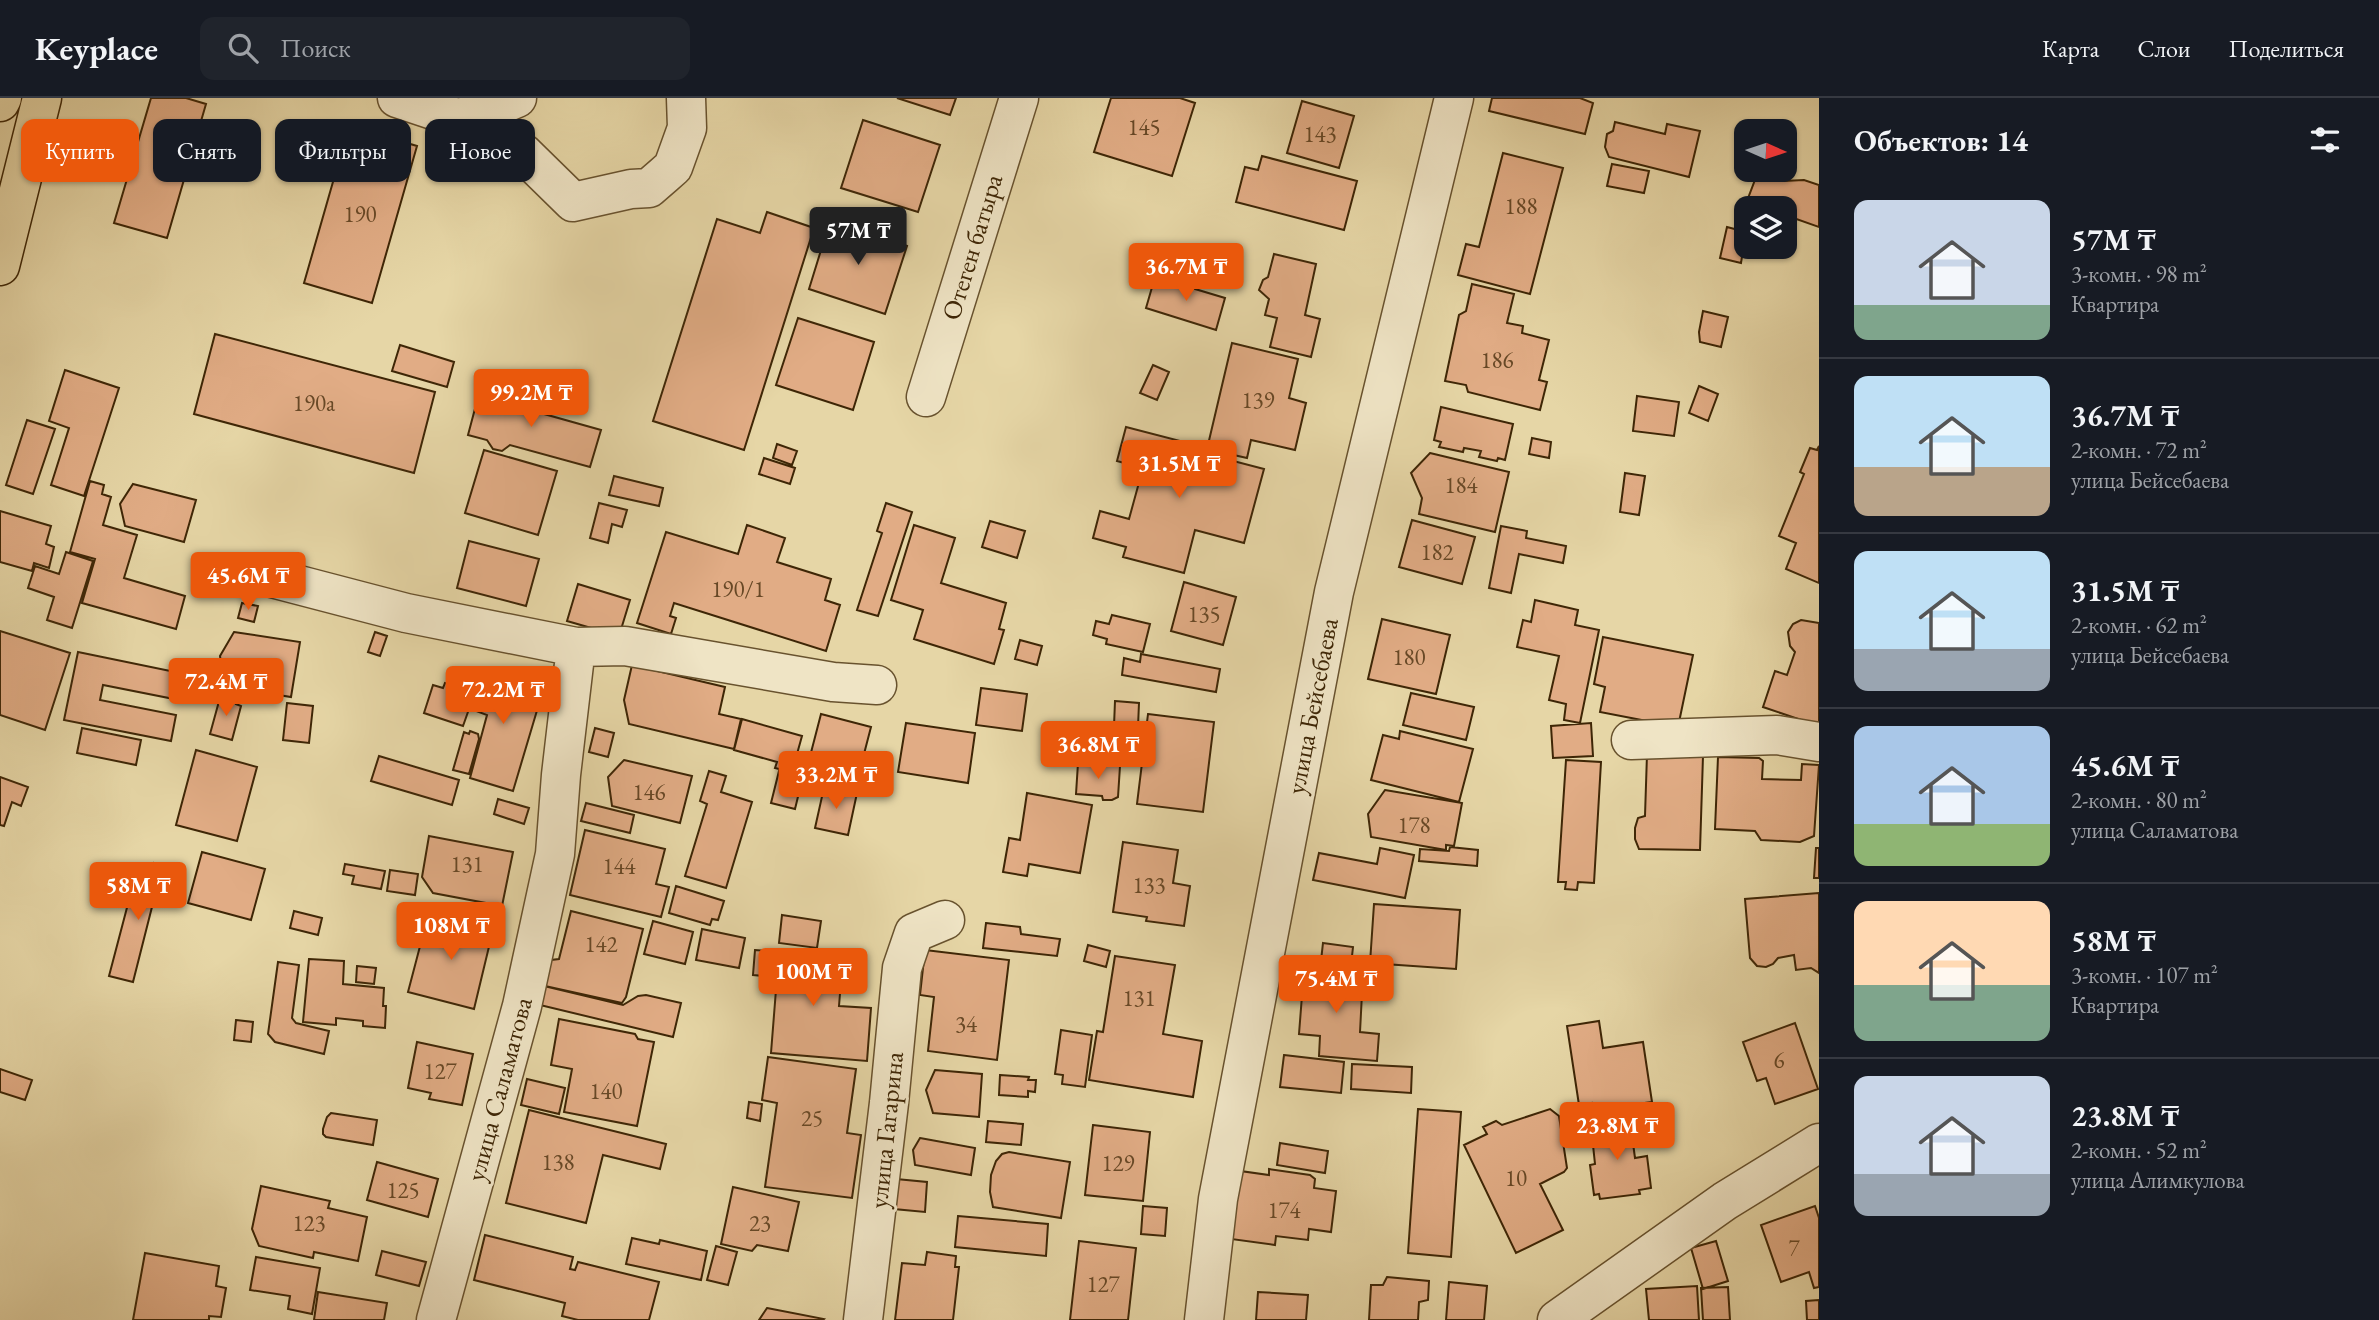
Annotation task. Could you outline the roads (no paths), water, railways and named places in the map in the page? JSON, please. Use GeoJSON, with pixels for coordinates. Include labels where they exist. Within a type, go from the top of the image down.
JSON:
{"type":"FeatureCollection","features":[{"type":"Feature","properties":{"kind":"main road"},"geometry":{"type":"LineString","coordinates":[[0,265],[42,98]]}},
{"type":"Feature","properties":{"kind":"street"},"geometry":{"type":"LineString","coordinates":[[397,98],[457,118],[523,153],[573,202],[631,189],[649,188],[664,176],[676,160],[687,128],[686,98]]}},
{"type":"Feature","properties":{"kind":"street"},"geometry":{"type":"LineString","coordinates":[[457,118],[482,113],[517,98]]}},
{"type":"Feature","properties":{"kind":"street","name":"Отеген батыра"},"geometry":{"type":"LineString","coordinates":[[926,397],[1019,98]]}},
{"type":"Feature","properties":{"kind":"street","name":"улица Бейсебаева"},"geometry":{"type":"LineString","coordinates":[[1204,1320],[1218,1199],[1334,592],[1454,98]]}},
{"type":"Feature","properties":{"kind":"street"},"geometry":{"type":"LineString","coordinates":[[253,573],[406,613],[576,648],[625,646],[833,682],[877,685]]}},
{"type":"Feature","properties":{"kind":"street","name":"улица Саламатова"},"geometry":{"type":"LineString","coordinates":[[436,1320],[522,1006],[555,854],[576,648]]}},
{"type":"Feature","properties":{"kind":"street"},"geometry":{"type":"LineString","coordinates":[[1632,740],[1777,735],[1819,742]]}},
{"type":"Feature","properties":{"kind":"street","name":"улица Гагарина"},"geometry":{"type":"LineString","coordinates":[[863,1320],[890,1103],[902,968],[914,933],[945,920]]}},
{"type":"Feature","properties":{"kind":"street"},"geometry":{"type":"LineString","coordinates":[[1557,1320],[1725,1201],[1819,1143]]}}]}
